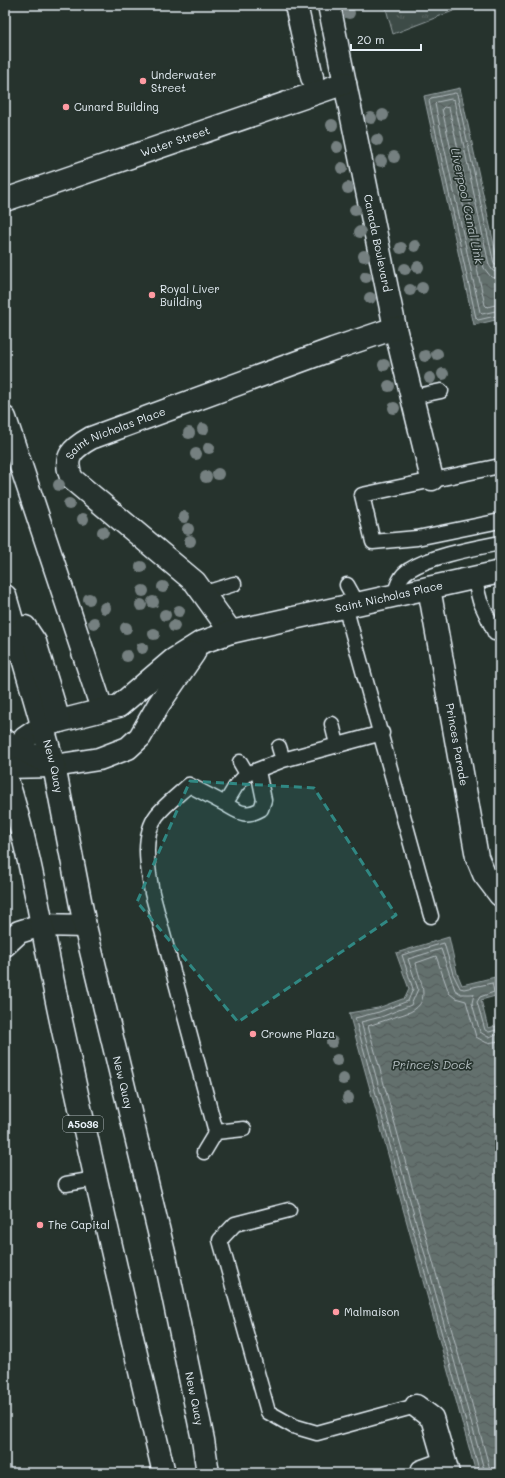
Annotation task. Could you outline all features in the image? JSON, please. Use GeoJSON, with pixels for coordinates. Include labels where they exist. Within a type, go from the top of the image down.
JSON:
{"type":"FeatureCollection","features":[{"type":"Feature","properties":{"kind":"main road"},"geometry":{"type":"LineString","coordinates":[[296,5],[312,77]]}},
{"type":"Feature","properties":{"kind":"main road","name":"Canada Boulevard"},"geometry":{"type":"LineString","coordinates":[[329,5],[396,328],[432,479]]}},
{"type":"Feature","properties":{"kind":"main road","name":"Water Street"},"geometry":{"type":"LineString","coordinates":[[5,200],[345,83]]}},
{"type":"Feature","properties":{"kind":"main road","name":"Saint Nicholas Place"},"geometry":{"type":"LineString","coordinates":[[231,632],[205,593],[195,582],[72,479],[67,468],[68,458],[73,450],[91,438],[118,427],[333,349],[396,328]]}},
{"type":"Feature","properties":{"kind":"main road"},"geometry":{"type":"LineString","coordinates":[[5,418],[98,697]]}},
{"type":"Feature","properties":{"kind":"main road","name":"Saint Nicholas Place"},"geometry":{"type":"LineString","coordinates":[[8,755],[25,738],[52,723],[118,706],[173,660],[200,643],[231,632],[349,598],[394,596],[500,572]]}},
{"type":"Feature","properties":{"kind":"main road","name":"Princes Parade"},"geometry":{"type":"LineString","coordinates":[[429,588],[477,857],[484,874],[500,895]]}},
{"type":"Feature","properties":{"kind":"main road","name":"New Quay"},"geometry":{"type":"LineString","coordinates":[[6,598],[52,723],[54,766],[85,926],[166,1261],[203,1440],[208,1473]]}},
{"type":"Feature","properties":{"kind":"main road"},"geometry":{"type":"LineString","coordinates":[[8,755],[54,766],[99,759],[128,748],[140,737],[159,704],[200,643]]}},
{"type":"Feature","properties":{"kind":"main road","name":"A5036"},"geometry":{"type":"LineString","coordinates":[[5,774],[32,872],[41,925],[95,1179],[164,1473]]}},
{"type":"Feature","properties":{"kind":"main road"},"geometry":{"type":"LineString","coordinates":[[5,945],[19,932],[41,925],[85,926]]}},
{"type":"Feature","properties":{"kind":"main road"},"geometry":{"type":"LineString","coordinates":[[416,1406],[432,1418],[446,1466]]}},
{"type":"Feature","properties":{"kind":"lane"},"geometry":{"type":"LineString","coordinates":[[412,397],[441,391]]}},
{"type":"Feature","properties":{"kind":"lane"},"geometry":{"type":"LineString","coordinates":[[500,466],[362,494],[372,542],[417,538],[500,521]]}},
{"type":"Feature","properties":{"kind":"lane"},"geometry":{"type":"LineString","coordinates":[[394,596],[398,582],[408,570],[440,558],[500,543]]}},
{"type":"Feature","properties":{"kind":"lane"},"geometry":{"type":"LineString","coordinates":[[474,578],[480,601],[495,633],[500,632]]}},
{"type":"Feature","properties":{"kind":"lane"},"geometry":{"type":"LineString","coordinates":[[205,593],[234,584]]}},
{"type":"Feature","properties":{"kind":"lane"},"geometry":{"type":"LineString","coordinates":[[349,598],[382,733],[431,916]]}},
{"type":"Feature","properties":{"kind":"lane"},"geometry":{"type":"LineString","coordinates":[[332,724],[337,744]]}},
{"type":"Feature","properties":{"kind":"lane"},"geometry":{"type":"LineString","coordinates":[[225,804],[236,786],[281,754],[337,744],[382,733]]}},
{"type":"Feature","properties":{"kind":"lane"},"geometry":{"type":"LineString","coordinates":[[204,1152],[216,1132],[152,893],[148,870],[148,832],[156,816],[189,785],[243,814],[252,814],[261,809],[264,800],[253,773],[240,762]]}},
{"type":"Feature","properties":{"kind":"lane"},"geometry":{"type":"LineString","coordinates":[[216,1132],[244,1129]]}},
{"type":"Feature","properties":{"kind":"lane"},"geometry":{"type":"LineString","coordinates":[[66,1184],[95,1179]]}},
{"type":"Feature","properties":{"kind":"lane"},"geometry":{"type":"LineString","coordinates":[[289,1210],[235,1224],[220,1240],[268,1412],[293,1426],[317,1433],[416,1406]]}},
{"type":"Feature","properties":{"kind":"lane"},"geometry":{"type":"LineString","coordinates":[[419,1468],[446,1466]]}},
{"type":"Feature","properties":{"kind":"highlighted area"},"geometry":{"type":"Polygon","coordinates":[[[190,781],[314,788],[396,915],[238,1022],[137,902],[190,781]]]}},
{"type":"Feature","properties":{"kind":"green space"},"geometry":{"type":"Polygon","coordinates":[[[385,5],[460,5],[461,8],[393,34],[385,5]]]}},
{"type":"Feature","properties":{"kind":"water","name":"Liverpool Canal Link"},"geometry":{"type":"Polygon","coordinates":[[[460,88],[500,272],[500,319],[474,325],[424,96],[460,88]]]}},
{"type":"Feature","properties":{"kind":"water","name":"Prince's Dock"},"geometry":{"type":"Polygon","coordinates":[[[449,937],[457,973],[462,985],[495,977],[499,995],[481,1000],[488,1028],[500,1025],[500,1473],[476,1473],[349,1013],[378,1008],[405,998],[409,989],[396,953],[449,937]]]}},
{"type":"Feature","properties":{"kind":"place","name":"Underwater Street"},"geometry":{"type":"Point","coordinates":[143,81]}},
{"type":"Feature","properties":{"kind":"place","name":"Cunard Building"},"geometry":{"type":"Point","coordinates":[66,107]}},
{"type":"Feature","properties":{"kind":"place","name":"Royal Liver Building"},"geometry":{"type":"Point","coordinates":[152,295]}},
{"type":"Feature","properties":{"kind":"place","name":"Crowne Plaza"},"geometry":{"type":"Point","coordinates":[253,1034]}},
{"type":"Feature","properties":{"kind":"place","name":"The Capital"},"geometry":{"type":"Point","coordinates":[40,1225]}},
{"type":"Feature","properties":{"kind":"place","name":"Malmaison"},"geometry":{"type":"Point","coordinates":[336,1312]}}]}
